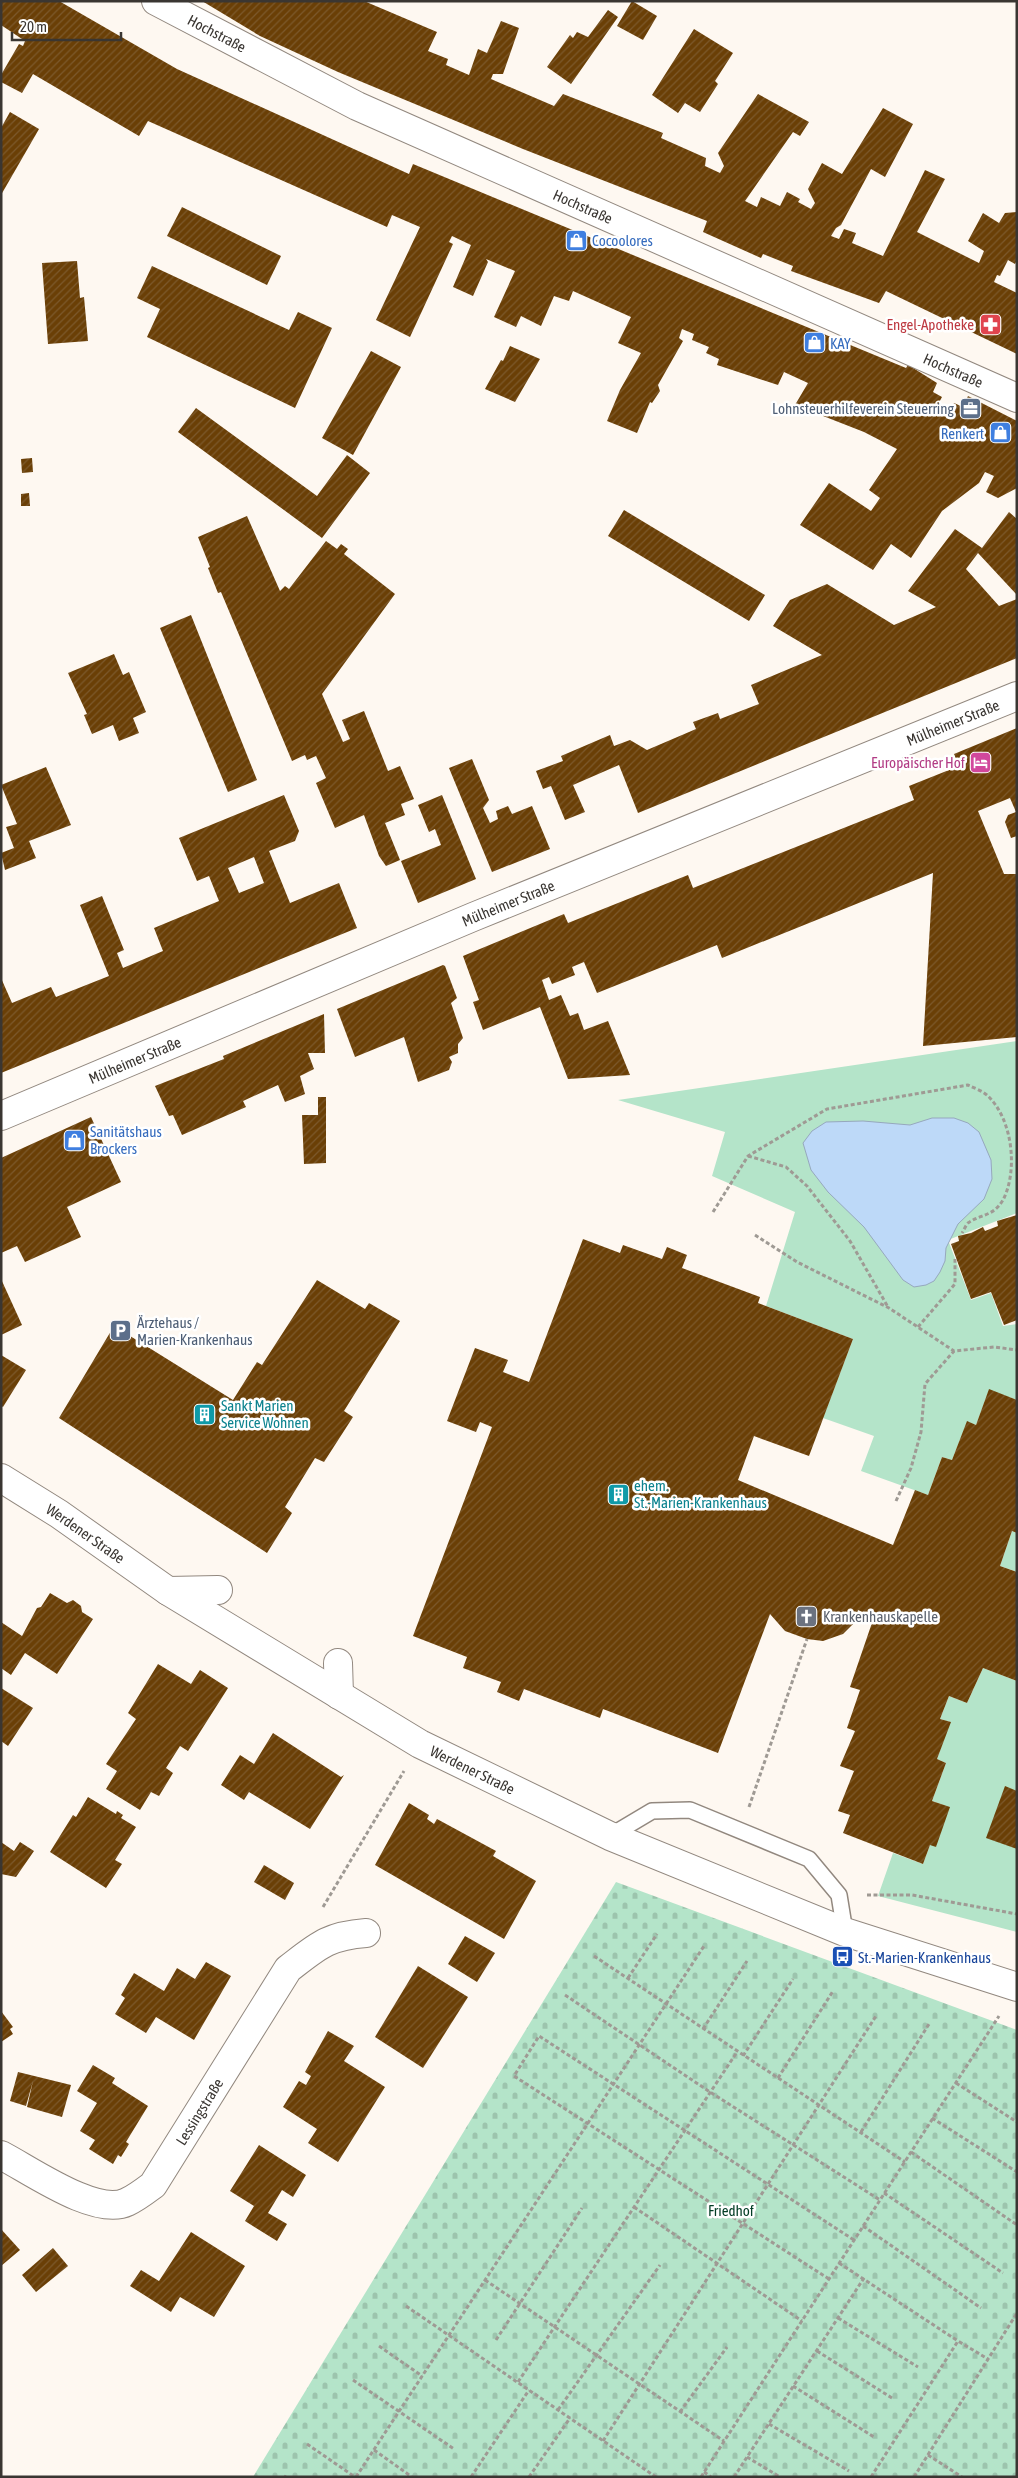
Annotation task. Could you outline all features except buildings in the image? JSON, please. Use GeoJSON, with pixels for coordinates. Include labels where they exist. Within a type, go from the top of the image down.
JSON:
{"type":"FeatureCollection","features":[{"type":"Feature","properties":{"kind":"street","name":"Hochstraße"},"geometry":{"type":"LineString","coordinates":[[156,1],[357,106],[1017,398]]}},
{"type":"Feature","properties":{"kind":"street","name":"Mülheimer Straße"},"geometry":{"type":"LineString","coordinates":[[1,1116],[482,913],[1017,696]]}},
{"type":"Feature","properties":{"kind":"street","name":"Werdener Straße"},"geometry":{"type":"LineString","coordinates":[[1,1478],[59,1514],[168,1591],[420,1744],[610,1836],[845,1932],[1017,1987]]}},
{"type":"Feature","properties":{"kind":"street"},"geometry":{"type":"LineString","coordinates":[[168,1591],[218,1590]]}},
{"type":"Feature","properties":{"kind":"street"},"geometry":{"type":"LineString","coordinates":[[338,1663],[339,1695]]}},
{"type":"Feature","properties":{"kind":"street","name":"Lessingstraße"},"geometry":{"type":"LineString","coordinates":[[1,2155],[88,2202],[105,2205],[126,2203],[153,2185],[288,1969],[319,1945],[340,1935],[366,1933]]}},
{"type":"Feature","properties":{"kind":"lane"},"geometry":{"type":"LineString","coordinates":[[610,1836],[652,1811],[690,1810],[809,1859],[839,1895],[845,1932]]}},
{"type":"Feature","properties":{"kind":"path"},"geometry":{"type":"LineString","coordinates":[[713,1212],[748,1156],[828,1109],[968,1085],[988,1096],[999,1111],[1004,1119],[1013,1151],[1011,1178],[1003,1200],[992,1212],[968,1223],[962,1233]]}},
{"type":"Feature","properties":{"kind":"path"},"geometry":{"type":"LineString","coordinates":[[748,1156],[786,1167],[807,1186],[850,1241],[888,1308]]}},
{"type":"Feature","properties":{"kind":"path"},"geometry":{"type":"LineString","coordinates":[[755,1235],[797,1262],[888,1308],[954,1351],[994,1347],[1017,1350]]}},
{"type":"Feature","properties":{"kind":"path"},"geometry":{"type":"LineString","coordinates":[[918,1327],[955,1284],[955,1259]]}},
{"type":"Feature","properties":{"kind":"path"},"geometry":{"type":"LineString","coordinates":[[896,1501],[911,1468],[921,1432],[925,1384],[954,1351]]}},
{"type":"Feature","properties":{"kind":"path"},"geometry":{"type":"LineString","coordinates":[[741,1831],[807,1639]]}},
{"type":"Feature","properties":{"kind":"path"},"geometry":{"type":"LineString","coordinates":[[322,1910],[420,1744]]}},
{"type":"Feature","properties":{"kind":"path"},"geometry":{"type":"LineString","coordinates":[[839,1895],[912,1895],[1017,1914]]}},
{"type":"Feature","properties":{"kind":"path"},"geometry":{"type":"LineString","coordinates":[[628,1978],[657,1934]]}},
{"type":"Feature","properties":{"kind":"path"},"geometry":{"type":"LineString","coordinates":[[307,2444],[355,2477],[704,1946]]}},
{"type":"Feature","properties":{"kind":"path"},"geometry":{"type":"LineString","coordinates":[[594,1956],[905,2162]]}},
{"type":"Feature","properties":{"kind":"path"},"geometry":{"type":"LineString","coordinates":[[703,2029],[747,1961]]}},
{"type":"Feature","properties":{"kind":"path"},"geometry":{"type":"LineString","coordinates":[[743,2056],[793,1979]]}},
{"type":"Feature","properties":{"kind":"path"},"geometry":{"type":"LineString","coordinates":[[778,2078],[833,1991]]}},
{"type":"Feature","properties":{"kind":"path"},"geometry":{"type":"LineString","coordinates":[[565,1995],[710,2092],[880,2200]]}},
{"type":"Feature","properties":{"kind":"path"},"geometry":{"type":"LineString","coordinates":[[701,2477],[1002,2011]]}},
{"type":"Feature","properties":{"kind":"path"},"geometry":{"type":"LineString","coordinates":[[604,2441],[876,2016]]}},
{"type":"Feature","properties":{"kind":"path"},"geometry":{"type":"LineString","coordinates":[[861,2132],[928,2024]]}},
{"type":"Feature","properties":{"kind":"path"},"geometry":{"type":"LineString","coordinates":[[829,2279],[514,2076],[539,2036],[854,2240]]}},
{"type":"Feature","properties":{"kind":"path"},"geometry":{"type":"LineString","coordinates":[[518,2382],[737,2052]]}},
{"type":"Feature","properties":{"kind":"path"},"geometry":{"type":"LineString","coordinates":[[956,2083],[1017,2122]]}},
{"type":"Feature","properties":{"kind":"path"},"geometry":{"type":"LineString","coordinates":[[932,2118],[1017,2172]]}},
{"type":"Feature","properties":{"kind":"path"},"geometry":{"type":"LineString","coordinates":[[911,2152],[1017,2225]]}},
{"type":"Feature","properties":{"kind":"path"},"geometry":{"type":"LineString","coordinates":[[884,2193],[1003,2273]]}},
{"type":"Feature","properties":{"kind":"path"},"geometry":{"type":"LineString","coordinates":[[634,2207],[802,2321]]}},
{"type":"Feature","properties":{"kind":"path"},"geometry":{"type":"LineString","coordinates":[[496,2340],[582,2208]]}},
{"type":"Feature","properties":{"kind":"path"},"geometry":{"type":"LineString","coordinates":[[863,2226],[981,2308]]}},
{"type":"Feature","properties":{"kind":"path"},"geometry":{"type":"LineString","coordinates":[[839,2263],[988,2359]]}},
{"type":"Feature","properties":{"kind":"path"},"geometry":{"type":"LineString","coordinates":[[558,2410],[660,2265]]}},
{"type":"Feature","properties":{"kind":"path"},"geometry":{"type":"LineString","coordinates":[[734,2477],[864,2278]]}},
{"type":"Feature","properties":{"kind":"path"},"geometry":{"type":"LineString","coordinates":[[485,2280],[724,2441]]}},
{"type":"Feature","properties":{"kind":"path"},"geometry":{"type":"LineString","coordinates":[[406,2306],[656,2477]]}},
{"type":"Feature","properties":{"kind":"path"},"geometry":{"type":"LineString","coordinates":[[914,2477],[1017,2313]]}},
{"type":"Feature","properties":{"kind":"path"},"geometry":{"type":"LineString","coordinates":[[838,2318],[918,2367]]}},
{"type":"Feature","properties":{"kind":"path"},"geometry":{"type":"LineString","coordinates":[[871,2477],[958,2341]]}},
{"type":"Feature","properties":{"kind":"path"},"geometry":{"type":"LineString","coordinates":[[380,2346],[422,2376]]}},
{"type":"Feature","properties":{"kind":"path"},"geometry":{"type":"LineString","coordinates":[[680,2412],[727,2347]]}},
{"type":"Feature","properties":{"kind":"path"},"geometry":{"type":"LineString","coordinates":[[817,2351],[892,2398]]}},
{"type":"Feature","properties":{"kind":"path"},"geometry":{"type":"LineString","coordinates":[[353,2380],[454,2449]]}},
{"type":"Feature","properties":{"kind":"path"},"geometry":{"type":"LineString","coordinates":[[793,2386],[874,2437]]}},
{"type":"Feature","properties":{"kind":"path"},"geometry":{"type":"LineString","coordinates":[[471,2477],[529,2390]]}},
{"type":"Feature","properties":{"kind":"path"},"geometry":{"type":"LineString","coordinates":[[529,2477],[570,2418]]}},
{"type":"Feature","properties":{"kind":"path"},"geometry":{"type":"LineString","coordinates":[[769,2424],[848,2471]]}},
{"type":"Feature","properties":{"kind":"path"},"geometry":{"type":"LineString","coordinates":[[374,2450],[412,2477]]}},
{"type":"Feature","properties":{"kind":"path"},"geometry":{"type":"LineString","coordinates":[[928,2455],[962,2477]]}},
{"type":"Feature","properties":{"kind":"path"},"geometry":{"type":"LineString","coordinates":[[748,2457],[780,2477]]}},
{"type":"Feature","properties":{"kind":"path"},"geometry":{"type":"LineString","coordinates":[[704,2472],[711,2477]]}},
{"type":"Feature","properties":{"kind":"green space"},"geometry":{"type":"Polygon","coordinates":[[[1017,1041],[1017,1213],[948,1240],[971,1300],[991,1293],[1003,1326],[1017,1324],[1017,1400],[989,1390],[976,1425],[967,1422],[952,1460],[942,1457],[928,1495],[861,1471],[874,1436],[823,1418],[853,1339],[766,1306],[795,1212],[712,1176],[725,1132],[618,1100],[1017,1041]]]}},
{"type":"Feature","properties":{"kind":"green space"},"geometry":{"type":"Polygon","coordinates":[[[1012,1531],[1017,1533],[1017,1572],[1000,1566],[1012,1531]]]}},
{"type":"Feature","properties":{"kind":"green space"},"geometry":{"type":"Polygon","coordinates":[[[983,1668],[1017,1681],[1017,1932],[878,1896],[893,1853],[923,1864],[930,1845],[949,1807],[932,1801],[946,1763],[937,1759],[950,1722],[940,1719],[949,1696],[967,1703],[983,1668]]]}},
{"type":"Feature","properties":{"kind":"green space","name":"Friedhof"},"geometry":{"type":"Polygon","coordinates":[[[616,1882],[1017,2030],[1017,2477],[253,2477],[616,1882]]]}},
{"type":"Feature","properties":{"kind":"water"},"geometry":{"type":"Polygon","coordinates":[[[932,1118],[954,1118],[968,1123],[979,1132],[991,1160],[992,1179],[984,1199],[958,1224],[946,1248],[945,1261],[934,1281],[926,1285],[914,1287],[903,1280],[864,1227],[828,1192],[811,1170],[803,1143],[812,1131],[826,1122],[863,1121],[910,1125],[932,1118]]]}},
{"type":"Feature","properties":{"kind":"place","name":"Cocoolores"},"geometry":{"type":"Point","coordinates":[576,240]}},
{"type":"Feature","properties":{"kind":"place","name":"Engel-Apotheke"},"geometry":{"type":"Point","coordinates":[990,324]}},
{"type":"Feature","properties":{"kind":"place","name":"KAY"},"geometry":{"type":"Point","coordinates":[814,343]}},
{"type":"Feature","properties":{"kind":"place","name":"Lohnsteuerhilfeverein Steuerring"},"geometry":{"type":"Point","coordinates":[970,408]}},
{"type":"Feature","properties":{"kind":"place","name":"Renkert"},"geometry":{"type":"Point","coordinates":[1000,433]}},
{"type":"Feature","properties":{"kind":"place","name":"Europäischer Hof"},"geometry":{"type":"Point","coordinates":[981,762]}},
{"type":"Feature","properties":{"kind":"place","name":"Sanitätshaus Brockers"},"geometry":{"type":"Point","coordinates":[74,1140]}},
{"type":"Feature","properties":{"kind":"place","name":"Ärztehaus / Marien-Krankenhaus"},"geometry":{"type":"Point","coordinates":[121,1331]}},
{"type":"Feature","properties":{"kind":"place","name":"Sankt Marien Service Wohnen"},"geometry":{"type":"Point","coordinates":[205,1414]}},
{"type":"Feature","properties":{"kind":"place","name":"ehem. St.-Marien-Krankenhaus"},"geometry":{"type":"Point","coordinates":[618,1494]}},
{"type":"Feature","properties":{"kind":"place","name":"Krankenhauskapelle"},"geometry":{"type":"Point","coordinates":[807,1616]}},
{"type":"Feature","properties":{"kind":"place","name":"St.-Marien-Krankenhaus"},"geometry":{"type":"Point","coordinates":[842,1957]}}]}
